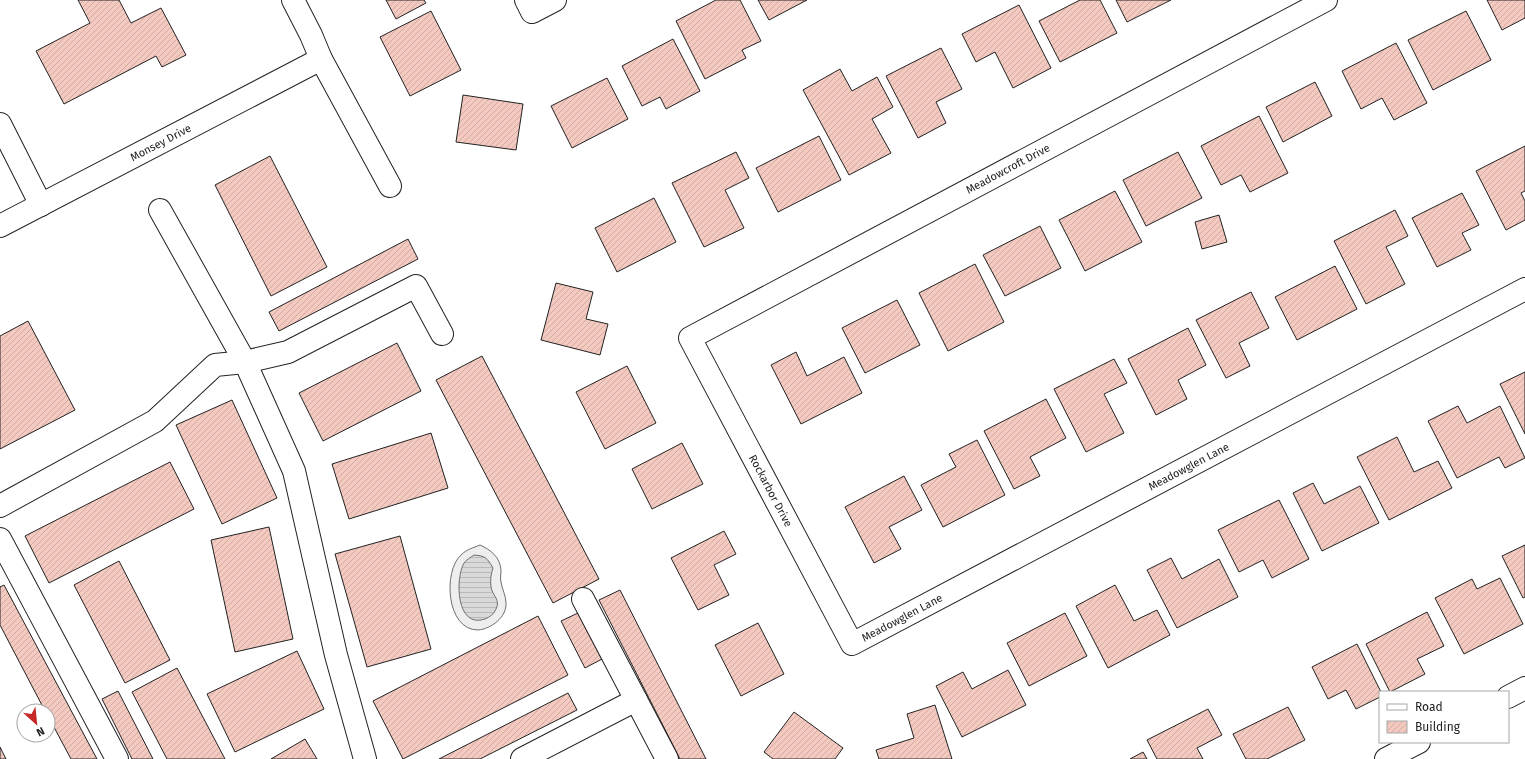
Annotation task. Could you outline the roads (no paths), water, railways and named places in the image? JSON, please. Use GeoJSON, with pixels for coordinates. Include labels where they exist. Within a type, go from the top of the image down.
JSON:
{"type":"FeatureCollection","features":[{"type":"Feature","properties":{"kind":"street"},"geometry":{"type":"LineString","coordinates":[[293,0],[311,35],[321,59],[390,186]]}},
{"type":"Feature","properties":{"kind":"street"},"geometry":{"type":"LineString","coordinates":[[529,6],[555,0]]}},
{"type":"Feature","properties":{"kind":"street","name":"Meadowcroft Drive"},"geometry":{"type":"LineString","coordinates":[[690,338],[1326,0]]}},
{"type":"Feature","properties":{"kind":"street","name":"Monsey Drive"},"geometry":{"type":"LineString","coordinates":[[0,226],[321,59]]}},
{"type":"Feature","properties":{"kind":"street"},"geometry":{"type":"LineString","coordinates":[[0,124],[41,204]]}},
{"type":"Feature","properties":{"kind":"street"},"geometry":{"type":"LineString","coordinates":[[160,210],[245,362],[294,471],[336,656],[365,759]]}},
{"type":"Feature","properties":{"kind":"street"},"geometry":{"type":"LineString","coordinates":[[0,506],[156,421],[215,365],[245,362],[288,352],[416,286],[442,334]]}},
{"type":"Feature","properties":{"kind":"street","name":"Meadowglen Lane"},"geometry":{"type":"LineString","coordinates":[[852,644],[1525,289]]}},
{"type":"Feature","properties":{"kind":"street","name":"Rockarbor Drive"},"geometry":{"type":"LineString","coordinates":[[690,338],[852,644]]}},
{"type":"Feature","properties":{"kind":"street"},"geometry":{"type":"LineString","coordinates":[[0,539],[117,759]]}},
{"type":"Feature","properties":{"kind":"street"},"geometry":{"type":"LineString","coordinates":[[583,599],[667,759]]}},
{"type":"Feature","properties":{"kind":"street"},"geometry":{"type":"LineString","coordinates":[[1509,696],[1525,688]]}},
{"type":"Feature","properties":{"kind":"street"},"geometry":{"type":"LineString","coordinates":[[522,759],[636,700]]}},
{"type":"Feature","properties":{"kind":"street"},"geometry":{"type":"LineString","coordinates":[[1386,759],[1417,743]]}}]}
